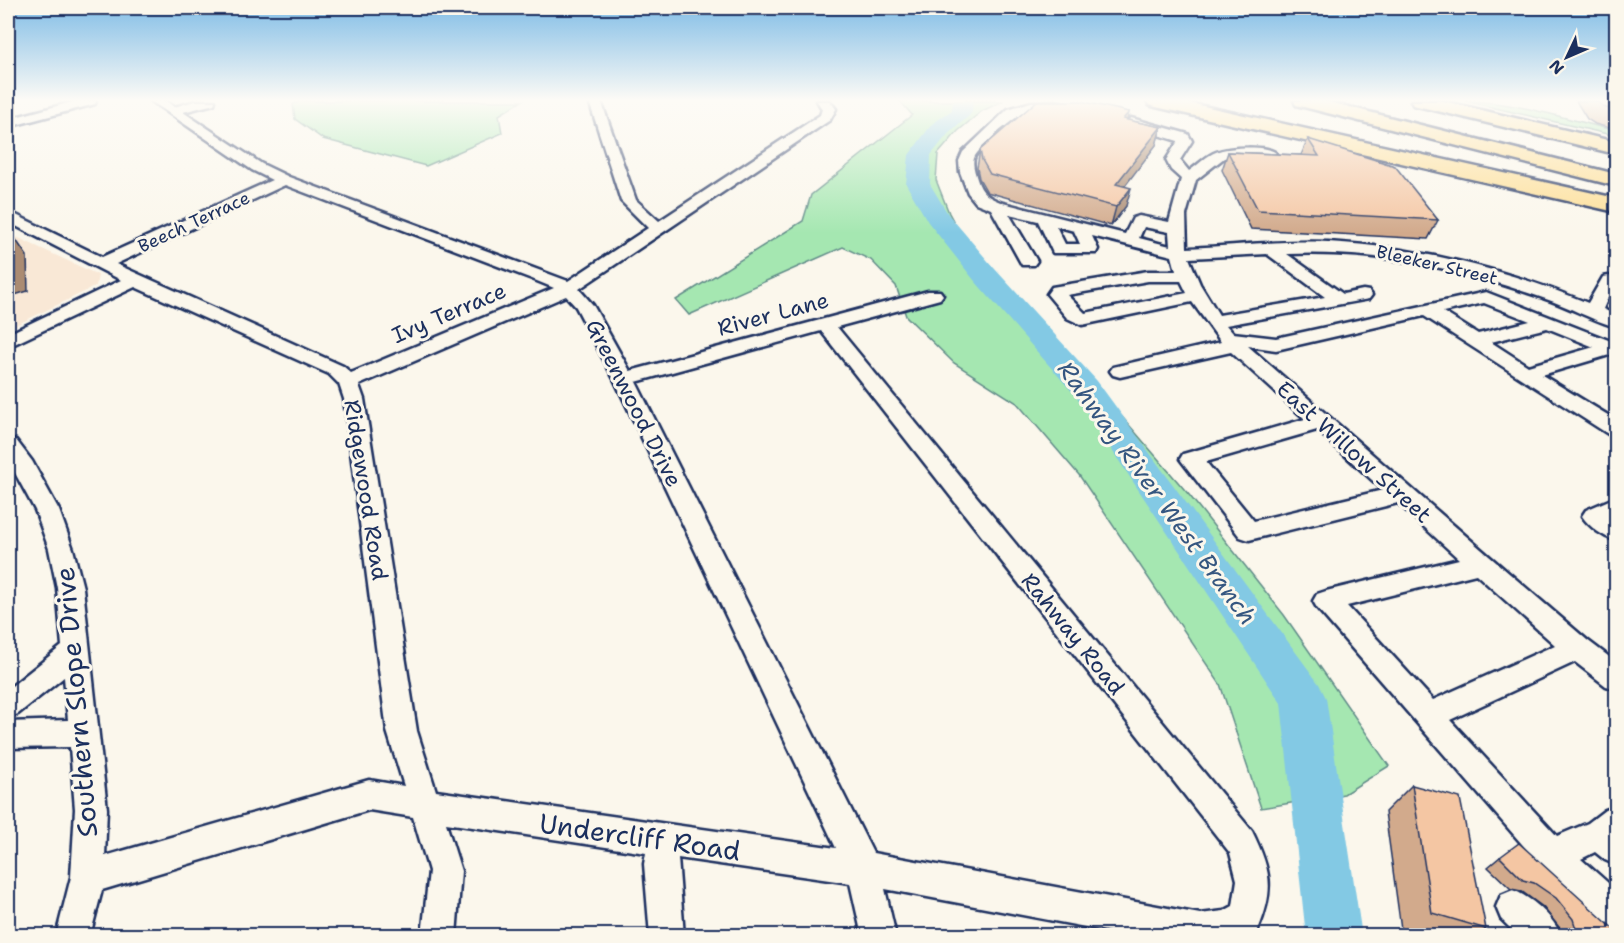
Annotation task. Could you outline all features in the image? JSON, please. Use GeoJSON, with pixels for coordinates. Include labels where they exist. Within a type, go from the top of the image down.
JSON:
{"type":"FeatureCollection","features":[{"type":"Feature","properties":{"kind":"highway"},"geometry":{"type":"LineString","coordinates":[[1351,145],[1617,205]]}},
{"type":"Feature","properties":{"kind":"highway"},"geometry":{"type":"LineString","coordinates":[[1478,145],[1617,180]]}},
{"type":"Feature","properties":{"kind":"highway"},"geometry":{"type":"LineString","coordinates":[[1551,145],[1617,161]]}},
{"type":"Feature","properties":{"kind":"street","name":"Greenwood Drive"},"geometry":{"type":"LineString","coordinates":[[224,145],[257,167],[284,180],[538,274],[569,288],[584,305],[624,379],[863,868],[879,936]]}},
{"type":"Feature","properties":{"kind":"street"},"geometry":{"type":"LineString","coordinates":[[610,145],[629,201],[642,216],[659,229]]}},
{"type":"Feature","properties":{"kind":"street","name":"Ivy Terrace"},"geometry":{"type":"LineString","coordinates":[[348,382],[569,288],[783,145]]}},
{"type":"Feature","properties":{"kind":"street"},"geometry":{"type":"LineString","coordinates":[[978,145],[968,155],[965,163],[972,191],[981,200],[997,206],[1028,261]]}},
{"type":"Feature","properties":{"kind":"street"},"geometry":{"type":"LineString","coordinates":[[1182,145],[1173,160],[1176,167],[1189,178],[1221,155],[1237,152],[1269,153]]}},
{"type":"Feature","properties":{"kind":"street","name":"East Willow Street"},"geometry":{"type":"LineString","coordinates":[[1189,178],[1188,190],[1179,203],[1177,229],[1179,253],[1197,296],[1225,335],[1479,564],[1577,648],[1617,678]]}},
{"type":"Feature","properties":{"kind":"street","name":"Beech Terrace"},"geometry":{"type":"LineString","coordinates":[[103,263],[284,180]]}},
{"type":"Feature","properties":{"kind":"street","name":"Bleeker Street"},"geometry":{"type":"LineString","coordinates":[[997,206],[1179,253],[1357,248],[1420,257],[1510,281],[1593,310],[1617,321]]}},
{"type":"Feature","properties":{"kind":"street","name":"Ridgewood Road"},"geometry":{"type":"LineString","coordinates":[[8,216],[135,280],[336,370],[348,382],[354,399],[402,731],[445,871],[439,936]]}},
{"type":"Feature","properties":{"kind":"street"},"geometry":{"type":"LineString","coordinates":[[1044,218],[1059,249],[1090,249],[1081,228]]}},
{"type":"Feature","properties":{"kind":"street"},"geometry":{"type":"LineString","coordinates":[[1130,240],[1139,221],[1177,229]]}},
{"type":"Feature","properties":{"kind":"street"},"geometry":{"type":"LineString","coordinates":[[1270,249],[1340,300]]}},
{"type":"Feature","properties":{"kind":"street"},"geometry":{"type":"LineString","coordinates":[[1188,276],[1148,276],[1058,291],[1056,294],[1074,314],[1082,319],[1197,296]]}},
{"type":"Feature","properties":{"kind":"street","name":"Beech Terrace"},"geometry":{"type":"LineString","coordinates":[[8,341],[135,280]]}},
{"type":"Feature","properties":{"kind":"street"},"geometry":{"type":"LineString","coordinates":[[1593,310],[1610,288]]}},
{"type":"Feature","properties":{"kind":"street","name":"River Lane"},"geometry":{"type":"LineString","coordinates":[[624,379],[934,295]]}},
{"type":"Feature","properties":{"kind":"street"},"geometry":{"type":"LineString","coordinates":[[1120,371],[1225,335],[1363,295]]}},
{"type":"Feature","properties":{"kind":"street"},"geometry":{"type":"LineString","coordinates":[[1225,335],[1276,344],[1486,297],[1615,348]]}},
{"type":"Feature","properties":{"kind":"street"},"geometry":{"type":"LineString","coordinates":[[1427,310],[1617,429]]}},
{"type":"Feature","properties":{"kind":"street"},"geometry":{"type":"LineString","coordinates":[[1474,341],[1548,322]]}},
{"type":"Feature","properties":{"kind":"street","name":"Rahway Road"},"geometry":{"type":"LineString","coordinates":[[825,324],[1241,842],[1252,865],[1254,895],[1246,918],[1227,928],[1200,931]]}},
{"type":"Feature","properties":{"kind":"street"},"geometry":{"type":"LineString","coordinates":[[1525,373],[1615,348]]}},
{"type":"Feature","properties":{"kind":"street"},"geometry":{"type":"LineString","coordinates":[[1321,422],[1191,459],[1249,531],[1401,494]]}},
{"type":"Feature","properties":{"kind":"street","name":"Southern Slope Drive"},"geometry":{"type":"LineString","coordinates":[[8,445],[24,466],[46,510],[61,549],[70,588],[82,734],[91,809],[88,878],[73,936]]}},
{"type":"Feature","properties":{"kind":"street"},"geometry":{"type":"LineString","coordinates":[[1617,505],[1594,516],[1617,532]]}},
{"type":"Feature","properties":{"kind":"street"},"geometry":{"type":"LineString","coordinates":[[1479,564],[1326,601],[1552,855],[1617,912]]}},
{"type":"Feature","properties":{"kind":"street"},"geometry":{"type":"LineString","coordinates":[[1428,716],[1577,648]]}},
{"type":"Feature","properties":{"kind":"street"},"geometry":{"type":"LineString","coordinates":[[8,705],[76,650]]}},
{"type":"Feature","properties":{"kind":"street"},"geometry":{"type":"LineString","coordinates":[[8,735],[82,734]]}},
{"type":"Feature","properties":{"kind":"street","name":"Undercliff Road"},"geometry":{"type":"LineString","coordinates":[[88,878],[369,795],[863,868],[1200,931]]}},
{"type":"Feature","properties":{"kind":"street"},"geometry":{"type":"LineString","coordinates":[[1552,855],[1611,835]]}},
{"type":"Feature","properties":{"kind":"street"},"geometry":{"type":"LineString","coordinates":[[665,840],[660,864],[667,936]]}},
{"type":"Feature","properties":{"kind":"street"},"geometry":{"type":"LineString","coordinates":[[1513,908],[1544,936]]}},
{"type":"Feature","properties":{"kind":"shaded area"},"geometry":{"type":"Polygon","coordinates":[[[8,233],[98,275],[96,286],[8,329],[8,233]]]}},
{"type":"Feature","properties":{"kind":"green space"},"geometry":{"type":"Polygon","coordinates":[[[346,145],[474,145],[426,166],[346,145]]]}},
{"type":"Feature","properties":{"kind":"green space"},"geometry":{"type":"Polygon","coordinates":[[[874,145],[946,145],[938,154],[936,180],[949,213],[968,248],[1111,404],[1190,496],[1284,615],[1389,766],[1344,794],[1261,808],[1220,684],[1079,475],[1017,403],[954,363],[906,316],[896,286],[871,260],[843,247],[689,315],[676,300],[803,221],[811,195],[874,145]]]}},
{"type":"Feature","properties":{"kind":"building"},"geometry":{"type":"Polygon","coordinates":[[[986,145],[1147,145],[1116,184],[1131,188],[1116,207],[990,174],[982,160],[980,150],[986,145]]]}},
{"type":"Feature","properties":{"kind":"building"},"geometry":{"type":"Polygon","coordinates":[[[1312,145],[1327,145],[1395,166],[1438,220],[1258,210],[1228,152],[1319,156],[1312,145]]]}},
{"type":"Feature","properties":{"kind":"building"},"geometry":{"type":"Polygon","coordinates":[[[14,237],[14,272],[8,273],[8,238],[14,237]]]}},
{"type":"Feature","properties":{"kind":"building"},"geometry":{"type":"Polygon","coordinates":[[[1412,785],[1460,798],[1486,929],[1432,913],[1412,785]]]}},
{"type":"Feature","properties":{"kind":"building"},"geometry":{"type":"Polygon","coordinates":[[[1519,843],[1617,932],[1617,936],[1582,936],[1576,929],[1573,919],[1556,898],[1534,883],[1523,880],[1500,857],[1519,843]]]}},
{"type":"Feature","properties":{"kind":"waterway","name":"Rahway River West Branch"},"geometry":{"type":"LineString","coordinates":[[928,145],[920,155],[918,184],[937,217],[984,274],[1086,388],[1303,698],[1334,936]]}}]}
